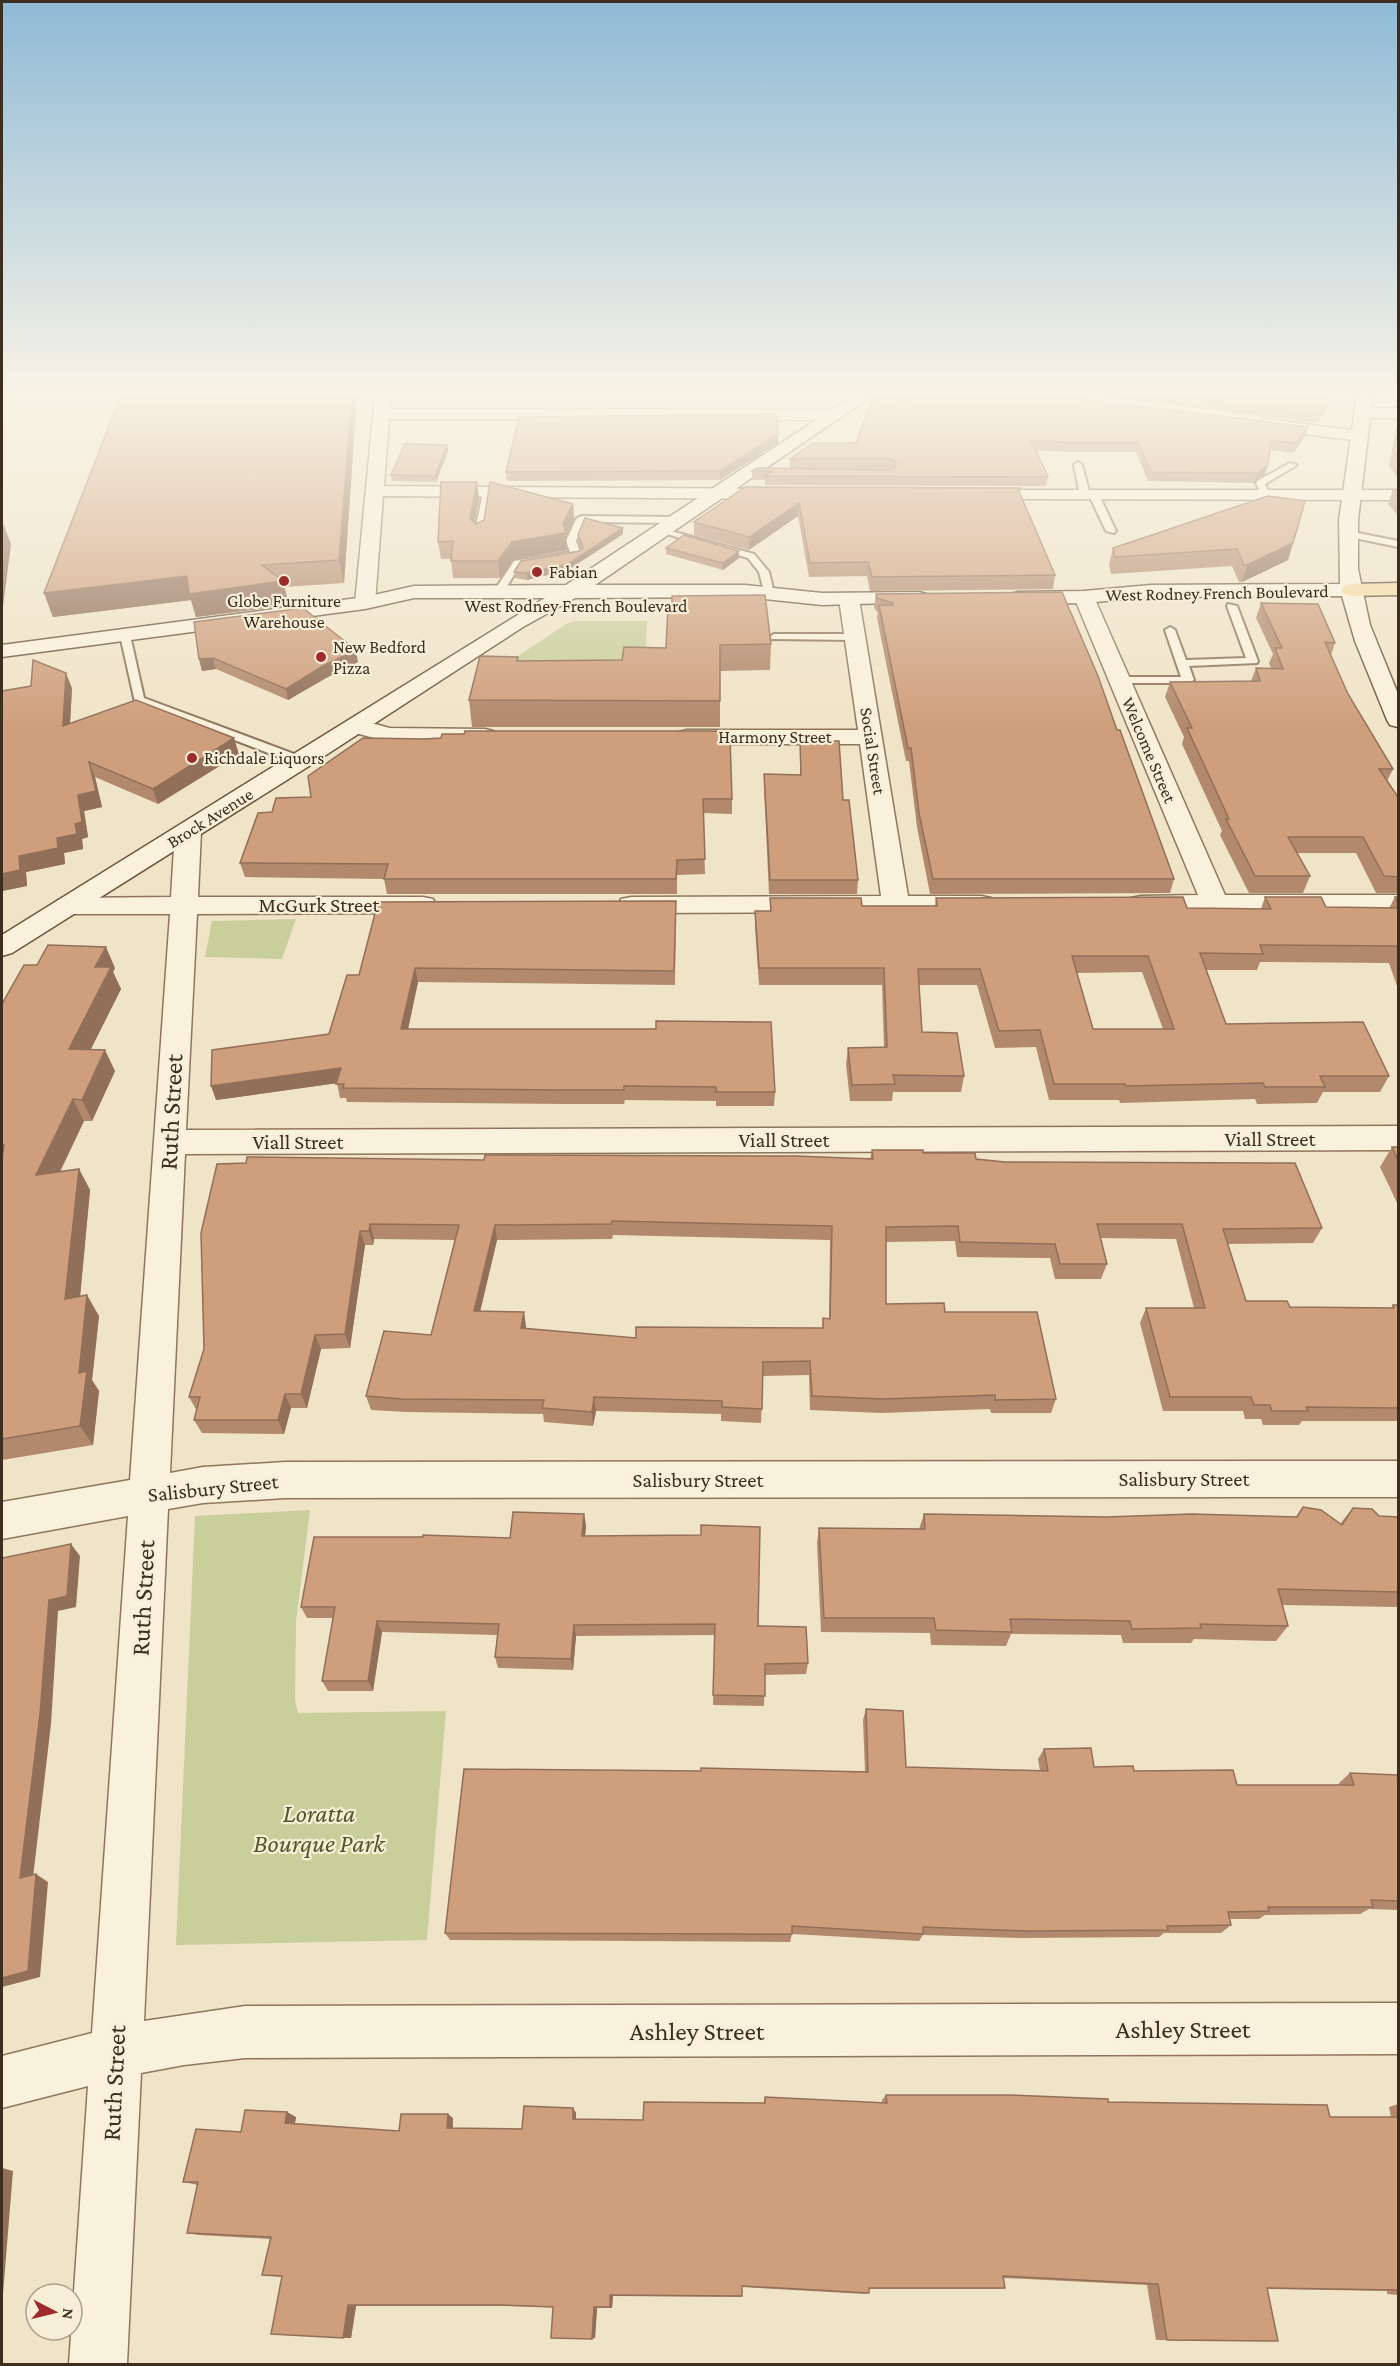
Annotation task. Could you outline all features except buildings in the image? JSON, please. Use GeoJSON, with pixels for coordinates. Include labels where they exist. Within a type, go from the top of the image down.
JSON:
{"type":"FeatureCollection","features":[{"type":"Feature","properties":{"kind":"main road"},"geometry":{"type":"LineString","coordinates":[[1353,599],[1398,589]]}},
{"type":"Feature","properties":{"kind":"main road"},"geometry":{"type":"LineString","coordinates":[[1353,599],[1398,608]]}},
{"type":"Feature","properties":{"kind":"street"},"geometry":{"type":"LineString","coordinates":[[365,603],[374,505]]}},
{"type":"Feature","properties":{"kind":"street","name":"Brock Avenue"},"geometry":{"type":"LineString","coordinates":[[2,947],[301,761],[701,505]]}},
{"type":"Feature","properties":{"kind":"street"},"geometry":{"type":"LineString","coordinates":[[1351,505],[1347,565],[1360,631],[1398,720]]}},
{"type":"Feature","properties":{"kind":"street","name":"West Rodney French Boulevard"},"geometry":{"type":"LineString","coordinates":[[2,651],[365,603],[403,592],[745,591],[849,599],[943,598]]}},
{"type":"Feature","properties":{"kind":"street","name":"West Rodney French Boulevard"},"geometry":{"type":"LineString","coordinates":[[1002,598],[1084,597],[1151,591],[1353,599]]}},
{"type":"Feature","properties":{"kind":"street","name":"West Rodney French Boulevard"},"geometry":{"type":"LineString","coordinates":[[1084,597],[1158,606],[1232,606],[1353,599]]}},
{"type":"Feature","properties":{"kind":"street","name":"Welcome Street"},"geometry":{"type":"LineString","coordinates":[[1084,597],[1215,904]]}},
{"type":"Feature","properties":{"kind":"street","name":"West Rodney French Boulevard"},"geometry":{"type":"LineString","coordinates":[[365,603],[404,606],[745,606],[822,598]]}},
{"type":"Feature","properties":{"kind":"street","name":"Social Street"},"geometry":{"type":"LineString","coordinates":[[849,599],[896,904]]}},
{"type":"Feature","properties":{"kind":"street"},"geometry":{"type":"LineString","coordinates":[[356,726],[378,733],[397,735],[513,736]]}},
{"type":"Feature","properties":{"kind":"street","name":"Harmony Street"},"geometry":{"type":"LineString","coordinates":[[668,737],[871,737]]}},
{"type":"Feature","properties":{"kind":"street","name":"Ruth Street"},"geometry":{"type":"LineString","coordinates":[[98,2364],[188,831]]}},
{"type":"Feature","properties":{"kind":"street"},"geometry":{"type":"LineString","coordinates":[[1120,904],[1398,903]]}},
{"type":"Feature","properties":{"kind":"street"},"geometry":{"type":"LineString","coordinates":[[611,905],[1002,904]]}},
{"type":"Feature","properties":{"kind":"street","name":"McGurk Street"},"geometry":{"type":"LineString","coordinates":[[68,906],[445,905]]}},
{"type":"Feature","properties":{"kind":"street","name":"Viall Street"},"geometry":{"type":"LineString","coordinates":[[169,1142],[1398,1138]]}},
{"type":"Feature","properties":{"kind":"street","name":"Salisbury Street"},"geometry":{"type":"LineString","coordinates":[[2,1520],[203,1485],[285,1480],[1398,1479]]}},
{"type":"Feature","properties":{"kind":"street","name":"Ashley Street"},"geometry":{"type":"LineString","coordinates":[[2,2082],[202,2036],[245,2032],[1398,2029]]}},
{"type":"Feature","properties":{"kind":"lane"},"geometry":{"type":"LineString","coordinates":[[479,536],[485,505]]}},
{"type":"Feature","properties":{"kind":"lane"},"geometry":{"type":"LineString","coordinates":[[1096,505],[1111,531]]}},
{"type":"Feature","properties":{"kind":"lane"},"geometry":{"type":"LineString","coordinates":[[499,591],[516,562],[576,554],[571,541],[581,519],[671,525],[751,556],[764,572],[769,593]]}},
{"type":"Feature","properties":{"kind":"lane"},"geometry":{"type":"LineString","coordinates":[[1348,534],[1398,544]]}},
{"type":"Feature","properties":{"kind":"lane"},"geometry":{"type":"LineString","coordinates":[[1182,663],[1254,661],[1232,606]]}},
{"type":"Feature","properties":{"kind":"lane"},"geometry":{"type":"LineString","coordinates":[[1119,680],[1188,680],[1170,630]]}},
{"type":"Feature","properties":{"kind":"lane"},"geometry":{"type":"LineString","coordinates":[[125,635],[139,700],[301,761]]}},
{"type":"Feature","properties":{"kind":"lane"},"geometry":{"type":"LineString","coordinates":[[774,637],[855,637]]}},
{"type":"Feature","properties":{"kind":"green space"},"geometry":{"type":"Polygon","coordinates":[[[574,621],[647,621],[645,673],[482,680],[566,624],[574,621]]]}},
{"type":"Feature","properties":{"kind":"green space"},"geometry":{"type":"Polygon","coordinates":[[[296,919],[282,959],[205,957],[212,921],[296,919]]]}},
{"type":"Feature","properties":{"kind":"green space","name":"Loratta Bourque Park"},"geometry":{"type":"Polygon","coordinates":[[[310,1510],[296,1622],[295,1700],[298,1713],[446,1711],[427,1940],[176,1945],[195,1516],[310,1510]]]}},
{"type":"Feature","properties":{"kind":"place","name":"Fabian"},"geometry":{"type":"Point","coordinates":[537,572]}},
{"type":"Feature","properties":{"kind":"place","name":"Globe Furniture Warehouse"},"geometry":{"type":"Point","coordinates":[284,581]}},
{"type":"Feature","properties":{"kind":"place","name":"New Bedford Pizza"},"geometry":{"type":"Point","coordinates":[321,657]}},
{"type":"Feature","properties":{"kind":"place","name":"Richdale Liquors"},"geometry":{"type":"Point","coordinates":[192,758]}}]}
